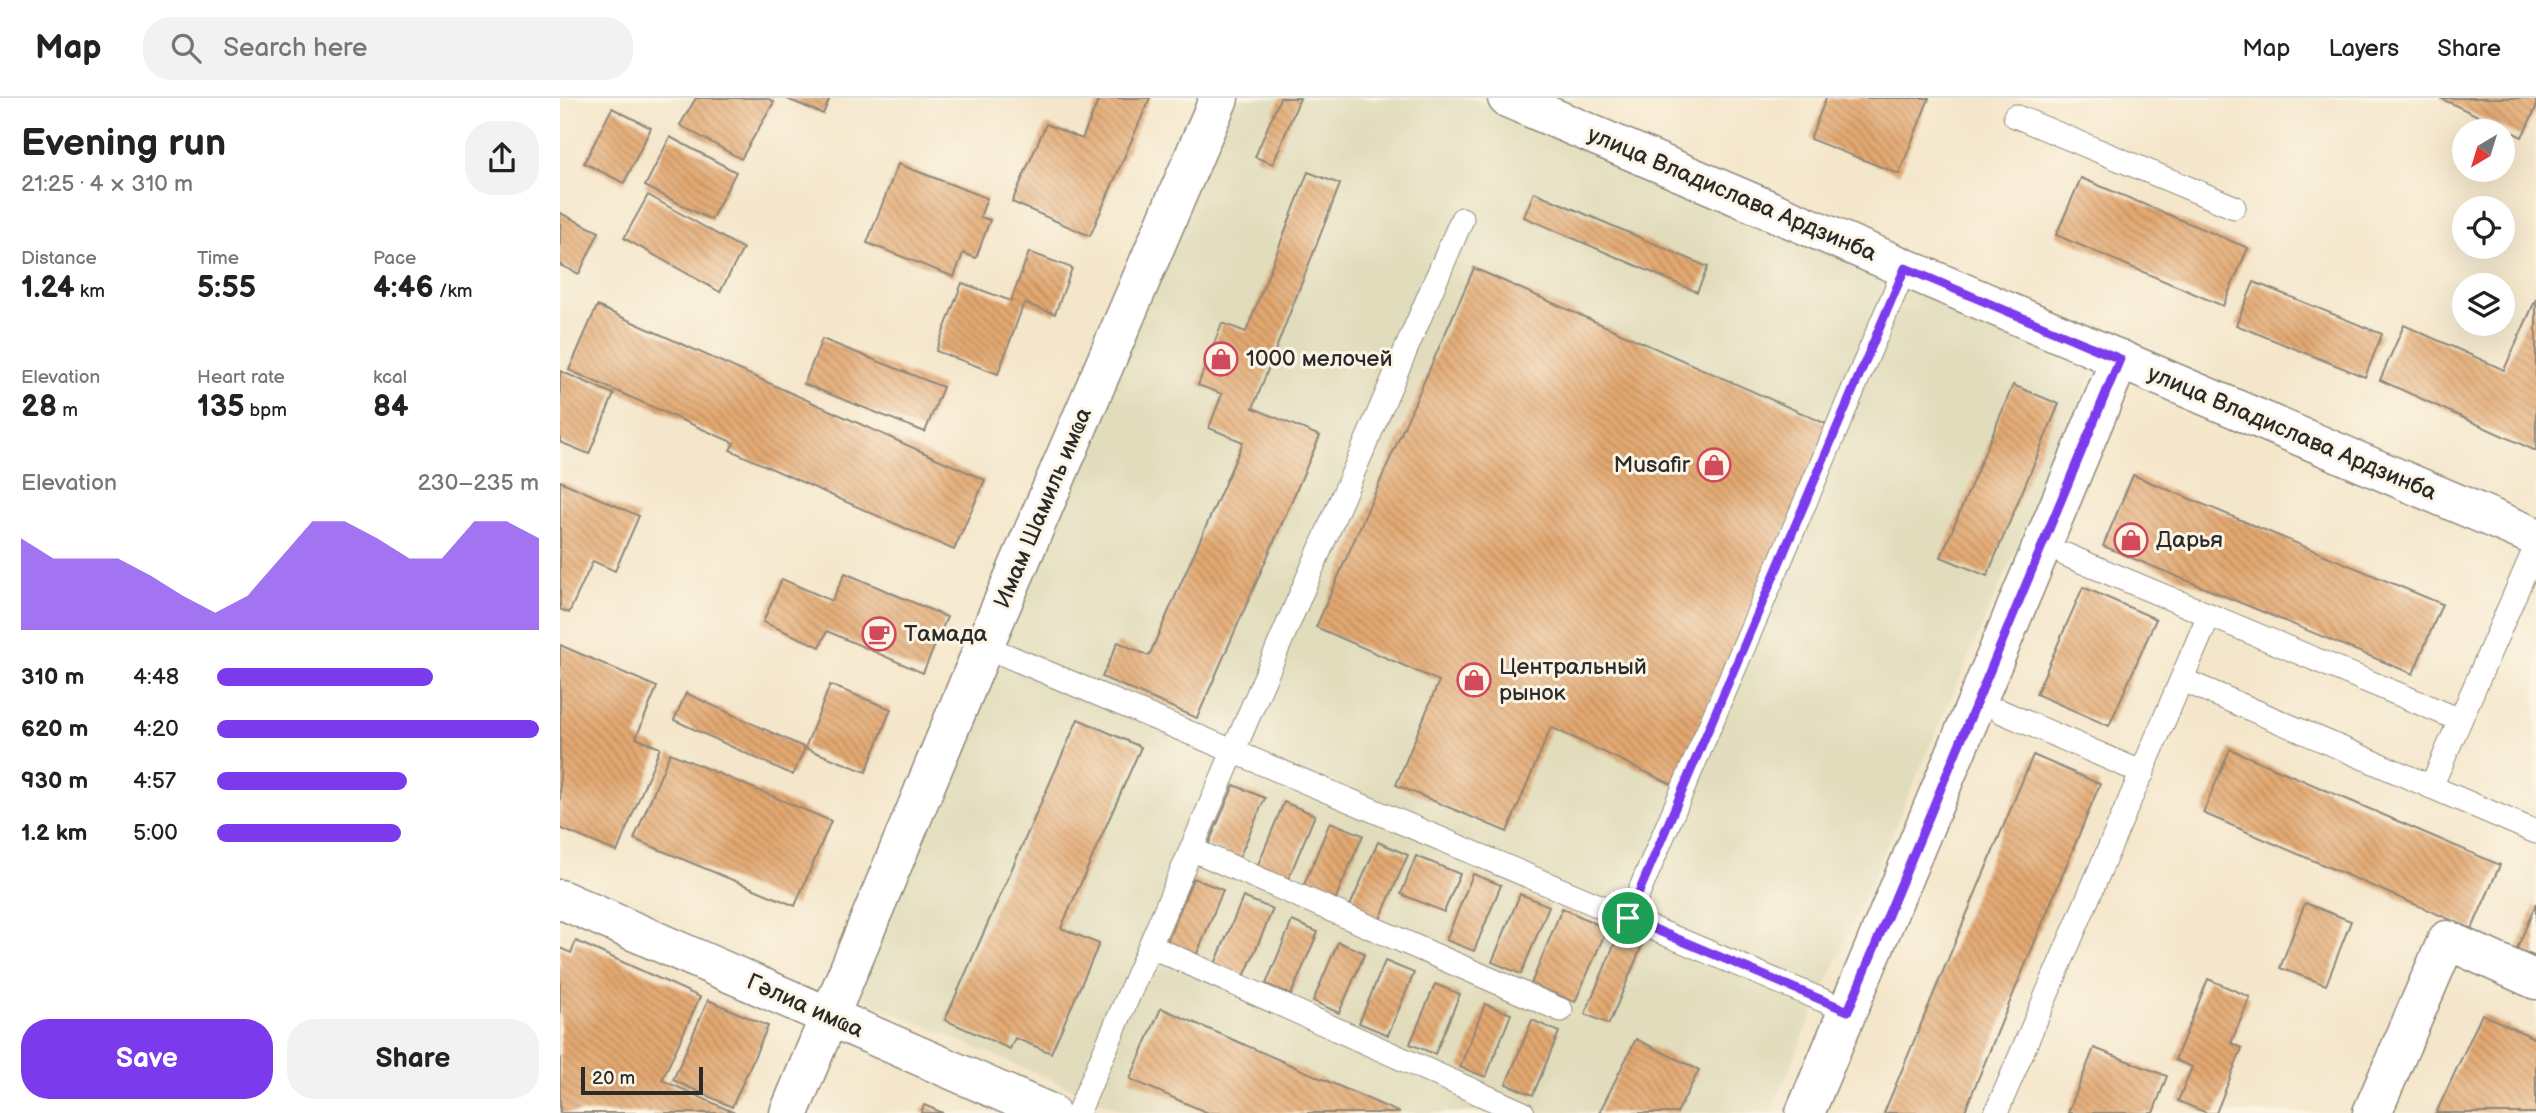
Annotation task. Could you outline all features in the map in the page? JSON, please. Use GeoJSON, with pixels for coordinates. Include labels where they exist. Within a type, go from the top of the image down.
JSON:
{"type":"FeatureCollection","features":[{"type":"Feature","properties":{"kind":"street","name":"Имам Шамиль имҩа"},"geometry":{"type":"LineString","coordinates":[[789,1113],[984,646],[1219,98]]}},
{"type":"Feature","properties":{"kind":"street","name":"улица Владислава Ардзинба"},"geometry":{"type":"LineString","coordinates":[[1507,98],[2536,537]]}},
{"type":"Feature","properties":{"kind":"street"},"geometry":{"type":"LineString","coordinates":[[1805,1113],[2120,359]]}},
{"type":"Feature","properties":{"kind":"street","name":"Гәлиа имҩа"},"geometry":{"type":"LineString","coordinates":[[560,900],[1050,1113]]}},
{"type":"Feature","properties":{"kind":"street"},"geometry":{"type":"LineString","coordinates":[[2372,1113],[2446,940],[2536,980]]}},
{"type":"Feature","properties":{"kind":"lane"},"geometry":{"type":"LineString","coordinates":[[2015,116],[2234,207]]}},
{"type":"Feature","properties":{"kind":"lane"},"geometry":{"type":"LineString","coordinates":[[1078,1113],[1462,219]]}},
{"type":"Feature","properties":{"kind":"lane"},"geometry":{"type":"LineString","coordinates":[[1628,918],[1905,268]]}},
{"type":"Feature","properties":{"kind":"lane"},"geometry":{"type":"LineString","coordinates":[[2431,787],[2536,546]]}},
{"type":"Feature","properties":{"kind":"lane"},"geometry":{"type":"LineString","coordinates":[[2066,555],[2460,720]]}},
{"type":"Feature","properties":{"kind":"lane"},"geometry":{"type":"LineString","coordinates":[[1996,1113],[2210,615]]}},
{"type":"Feature","properties":{"kind":"lane"},"geometry":{"type":"LineString","coordinates":[[984,646],[1848,1011]]}},
{"type":"Feature","properties":{"kind":"lane"},"geometry":{"type":"LineString","coordinates":[[2183,680],[2536,832]]}},
{"type":"Feature","properties":{"kind":"lane"},"geometry":{"type":"LineString","coordinates":[[2000,711],[2143,773]]}},
{"type":"Feature","properties":{"kind":"lane"},"geometry":{"type":"LineString","coordinates":[[1191,849],[1561,1010]]}},
{"type":"Feature","properties":{"kind":"lane"},"geometry":{"type":"LineString","coordinates":[[1150,946],[1523,1113]]}},
{"type":"Feature","properties":{"kind":"shaded area","name":"Центральный рынок"},"geometry":{"type":"Polygon","coordinates":[[[1233,98],[1470,98],[2097,363],[1770,1113],[1129,1113],[856,996],[1233,98]]]}},
{"type":"Feature","properties":{"kind":"building"},"geometry":{"type":"Polygon","coordinates":[[[696,98],[767,98],[774,102],[741,159],[680,125],[696,98]]]}},
{"type":"Feature","properties":{"kind":"building"},"geometry":{"type":"Polygon","coordinates":[[[785,98],[830,98],[823,114],[785,98]]]}},
{"type":"Feature","properties":{"kind":"building"},"geometry":{"type":"Polygon","coordinates":[[[1092,98],[1150,98],[1090,236],[1012,202],[1046,124],[1082,139],[1098,101],[1092,98]]]}},
{"type":"Feature","properties":{"kind":"building"},"geometry":{"type":"Polygon","coordinates":[[[1280,98],[1300,98],[1273,164],[1255,157],[1280,98]]]}},
{"type":"Feature","properties":{"kind":"building"},"geometry":{"type":"Polygon","coordinates":[[[1826,98],[1929,98],[1899,174],[1810,139],[1826,98]]]}},
{"type":"Feature","properties":{"kind":"building"},"geometry":{"type":"Polygon","coordinates":[[[2440,98],[2536,98],[2536,108],[2522,137],[2515,134],[2515,119],[2484,119],[2440,98]]]}},
{"type":"Feature","properties":{"kind":"building"},"geometry":{"type":"Polygon","coordinates":[[[612,108],[651,128],[624,183],[584,163],[612,108]]]}},
{"type":"Feature","properties":{"kind":"building"},"geometry":{"type":"Polygon","coordinates":[[[670,137],[736,172],[711,220],[645,186],[670,137]]]}},
{"type":"Feature","properties":{"kind":"building"},"geometry":{"type":"Polygon","coordinates":[[[898,164],[987,198],[980,217],[990,220],[976,258],[963,253],[954,277],[867,243],[898,164]]]}},
{"type":"Feature","properties":{"kind":"building"},"geometry":{"type":"Polygon","coordinates":[[[1308,172],[1340,184],[1253,408],[1320,436],[1197,718],[1102,677],[1118,642],[1149,656],[1243,442],[1209,428],[1222,394],[1198,385],[1222,323],[1246,332],[1308,172]]]}},
{"type":"Feature","properties":{"kind":"building"},"geometry":{"type":"Polygon","coordinates":[[[2081,178],[2248,248],[2223,306],[2056,235],[2081,178]]]}},
{"type":"Feature","properties":{"kind":"building"},"geometry":{"type":"Polygon","coordinates":[[[1534,192],[1708,267],[1697,292],[1524,217],[1534,192]]]}},
{"type":"Feature","properties":{"kind":"building"},"geometry":{"type":"Polygon","coordinates":[[[648,195],[743,249],[720,292],[624,238],[648,195]]]}},
{"type":"Feature","properties":{"kind":"building"},"geometry":{"type":"Polygon","coordinates":[[[560,213],[599,232],[579,274],[560,265],[560,213]]]}},
{"type":"Feature","properties":{"kind":"building"},"geometry":{"type":"Polygon","coordinates":[[[1029,252],[1072,268],[1055,314],[1024,303],[998,374],[936,351],[962,283],[1011,301],[1029,252]]]}},
{"type":"Feature","properties":{"kind":"building"},"geometry":{"type":"Polygon","coordinates":[[[1474,268],[1831,426],[1673,785],[1551,727],[1507,832],[1396,785],[1439,681],[1316,627],[1474,268]]]}},
{"type":"Feature","properties":{"kind":"building"},"geometry":{"type":"Polygon","coordinates":[[[2254,282],[2382,334],[2365,377],[2236,325],[2254,282]]]}},
{"type":"Feature","properties":{"kind":"building"},"geometry":{"type":"Polygon","coordinates":[[[2536,299],[2536,451],[2380,380],[2404,325],[2504,370],[2536,299]]]}},
{"type":"Feature","properties":{"kind":"building"},"geometry":{"type":"Polygon","coordinates":[[[597,306],[985,480],[954,550],[730,450],[734,443],[569,370],[597,306]]]}},
{"type":"Feature","properties":{"kind":"building"},"geometry":{"type":"Polygon","coordinates":[[[822,339],[943,387],[925,432],[804,384],[822,339]]]}},
{"type":"Feature","properties":{"kind":"building"},"geometry":{"type":"Polygon","coordinates":[[[560,371],[614,394],[589,454],[560,442],[560,371]]]}},
{"type":"Feature","properties":{"kind":"building"},"geometry":{"type":"Polygon","coordinates":[[[2013,385],[2059,404],[1987,576],[1941,557],[2013,385]]]}},
{"type":"Feature","properties":{"kind":"building"},"geometry":{"type":"Polygon","coordinates":[[[2133,475],[2442,604],[2413,674],[2103,546],[2133,475]]]}},
{"type":"Feature","properties":{"kind":"building"},"geometry":{"type":"Polygon","coordinates":[[[560,481],[639,516],[615,571],[593,561],[569,613],[560,609],[560,481]]]}},
{"type":"Feature","properties":{"kind":"building"},"geometry":{"type":"Polygon","coordinates":[[[845,573],[947,617],[923,673],[827,631],[820,647],[763,622],[782,579],[832,601],[845,573]]]}},
{"type":"Feature","properties":{"kind":"building"},"geometry":{"type":"Polygon","coordinates":[[[2083,587],[2156,619],[2109,726],[2036,694],[2083,587]]]}},
{"type":"Feature","properties":{"kind":"building"},"geometry":{"type":"Polygon","coordinates":[[[560,645],[657,687],[636,738],[660,748],[617,852],[560,828],[560,645]]]}},
{"type":"Feature","properties":{"kind":"building"},"geometry":{"type":"Polygon","coordinates":[[[830,685],[891,709],[866,772],[805,748],[830,685]]]}},
{"type":"Feature","properties":{"kind":"building"},"geometry":{"type":"Polygon","coordinates":[[[686,693],[805,748],[793,775],[674,720],[686,693]]]}},
{"type":"Feature","properties":{"kind":"building"},"geometry":{"type":"Polygon","coordinates":[[[1078,719],[1141,747],[1061,928],[1099,944],[1051,1053],[1015,1038],[1010,1049],[945,1020],[1078,719]]]}},
{"type":"Feature","properties":{"kind":"building"},"geometry":{"type":"Polygon","coordinates":[[[2230,749],[2500,865],[2472,929],[2203,813],[2230,749]]]}},
{"type":"Feature","properties":{"kind":"building"},"geometry":{"type":"Polygon","coordinates":[[[670,753],[831,821],[795,906],[634,839],[670,753]]]}},
{"type":"Feature","properties":{"kind":"building"},"geometry":{"type":"Polygon","coordinates":[[[2033,755],[2100,784],[1964,1113],[1884,1113],[2033,755]]]}},
{"type":"Feature","properties":{"kind":"building"},"geometry":{"type":"Polygon","coordinates":[[[1234,785],[1265,798],[1239,858],[1208,845],[1234,785]]]}},
{"type":"Feature","properties":{"kind":"building"},"geometry":{"type":"Polygon","coordinates":[[[1284,802],[1315,815],[1288,880],[1257,867],[1284,802]]]}},
{"type":"Feature","properties":{"kind":"building"},"geometry":{"type":"Polygon","coordinates":[[[1330,822],[1363,835],[1335,900],[1303,887],[1330,822]]]}},
{"type":"Feature","properties":{"kind":"building"},"geometry":{"type":"Polygon","coordinates":[[[1378,842],[1408,855],[1380,919],[1350,906],[1378,842]]]}},
{"type":"Feature","properties":{"kind":"building"},"geometry":{"type":"Polygon","coordinates":[[[1416,856],[1460,874],[1444,912],[1401,894],[1416,856]]]}},
{"type":"Feature","properties":{"kind":"building"},"geometry":{"type":"Polygon","coordinates":[[[1473,874],[1501,885],[1474,951],[1446,940],[1473,874]]]}},
{"type":"Feature","properties":{"kind":"building"},"geometry":{"type":"Polygon","coordinates":[[[1193,878],[1223,890],[1197,954],[1167,942],[1193,878]]]}},
{"type":"Feature","properties":{"kind":"building"},"geometry":{"type":"Polygon","coordinates":[[[1520,894],[1549,906],[1521,974],[1492,962],[1520,894]]]}},
{"type":"Feature","properties":{"kind":"building"},"geometry":{"type":"Polygon","coordinates":[[[1243,897],[1273,909],[1244,977],[1215,964],[1243,897]]]}},
{"type":"Feature","properties":{"kind":"building"},"geometry":{"type":"Polygon","coordinates":[[[2305,903],[2351,921],[2326,985],[2280,968],[2305,903]]]}},
{"type":"Feature","properties":{"kind":"building"},"geometry":{"type":"Polygon","coordinates":[[[2536,903],[2536,957],[2517,949],[2536,903]]]}},
{"type":"Feature","properties":{"kind":"building"},"geometry":{"type":"Polygon","coordinates":[[[1562,908],[1607,929],[1575,1002],[1531,984],[1562,908]]]}},
{"type":"Feature","properties":{"kind":"building"},"geometry":{"type":"Polygon","coordinates":[[[1292,921],[1318,932],[1291,995],[1266,984],[1292,921]]]}},
{"type":"Feature","properties":{"kind":"building"},"geometry":{"type":"Polygon","coordinates":[[[1622,926],[1646,936],[1609,1024],[1585,1014],[1622,926]]]}},
{"type":"Feature","properties":{"kind":"building"},"geometry":{"type":"Polygon","coordinates":[[[576,941],[700,997],[662,1080],[735,1113],[560,1113],[560,948],[571,953],[576,941]]]}},
{"type":"Feature","properties":{"kind":"building"},"geometry":{"type":"Polygon","coordinates":[[[1338,942],[1365,953],[1339,1013],[1313,1001],[1338,942]]]}},
{"type":"Feature","properties":{"kind":"building"},"geometry":{"type":"Polygon","coordinates":[[[1385,961],[1414,973],[1388,1035],[1359,1023],[1385,961]]]}},
{"type":"Feature","properties":{"kind":"building"},"geometry":{"type":"Polygon","coordinates":[[[2208,979],[2250,997],[2231,1043],[2242,1048],[2216,1113],[2207,1113],[2178,1101],[2192,1067],[2175,1060],[2208,979]]]}},
{"type":"Feature","properties":{"kind":"building"},"geometry":{"type":"Polygon","coordinates":[[[1435,984],[1460,994],[1435,1054],[1410,1044],[1435,984]]]}},
{"type":"Feature","properties":{"kind":"building"},"geometry":{"type":"Polygon","coordinates":[[[708,1000],[768,1026],[732,1107],[673,1080],[708,1000]]]}},
{"type":"Feature","properties":{"kind":"building"},"geometry":{"type":"Polygon","coordinates":[[[1485,1004],[1511,1014],[1486,1077],[1460,1067],[1485,1004]]]}},
{"type":"Feature","properties":{"kind":"building"},"geometry":{"type":"Polygon","coordinates":[[[1161,1008],[1400,1113],[1208,1113],[1130,1079],[1161,1008]]]}},
{"type":"Feature","properties":{"kind":"building"},"geometry":{"type":"Polygon","coordinates":[[[2482,1014],[2536,1039],[2536,1113],[2436,1113],[2482,1014]]]}},
{"type":"Feature","properties":{"kind":"building"},"geometry":{"type":"Polygon","coordinates":[[[1532,1020],[1559,1032],[1533,1095],[1506,1084],[1532,1020]]]}},
{"type":"Feature","properties":{"kind":"building"},"geometry":{"type":"Polygon","coordinates":[[[1636,1039],[1699,1070],[1677,1113],[1599,1113],[1636,1039]]]}},
{"type":"Feature","properties":{"kind":"building"},"geometry":{"type":"Polygon","coordinates":[[[2094,1048],[2167,1076],[2153,1113],[2068,1113],[2094,1048]]]}},
{"type":"Feature","properties":{"kind":"building"},"geometry":{"type":"Polygon","coordinates":[[[924,1105],[943,1113],[921,1113],[924,1105]]]}},
{"type":"Feature","properties":{"kind":"place","name":"1000 мелочей"},"geometry":{"type":"Point","coordinates":[1221,359]}},
{"type":"Feature","properties":{"kind":"place","name":"Musafir"},"geometry":{"type":"Point","coordinates":[1714,465]}},
{"type":"Feature","properties":{"kind":"place","name":"Дарья"},"geometry":{"type":"Point","coordinates":[2131,540]}},
{"type":"Feature","properties":{"kind":"place","name":"Тамада"},"geometry":{"type":"Point","coordinates":[879,634]}},
{"type":"Feature","properties":{"kind":"place","name":"Центральный рынок"},"geometry":{"type":"Point","coordinates":[1474,680]}},
{"type":"Feature","properties":{"kind":"route"},"geometry":{"type":"LineString","coordinates":[[1905,268],[2120,359],[1848,1011],[1628,918],[1905,268]]}}]}
